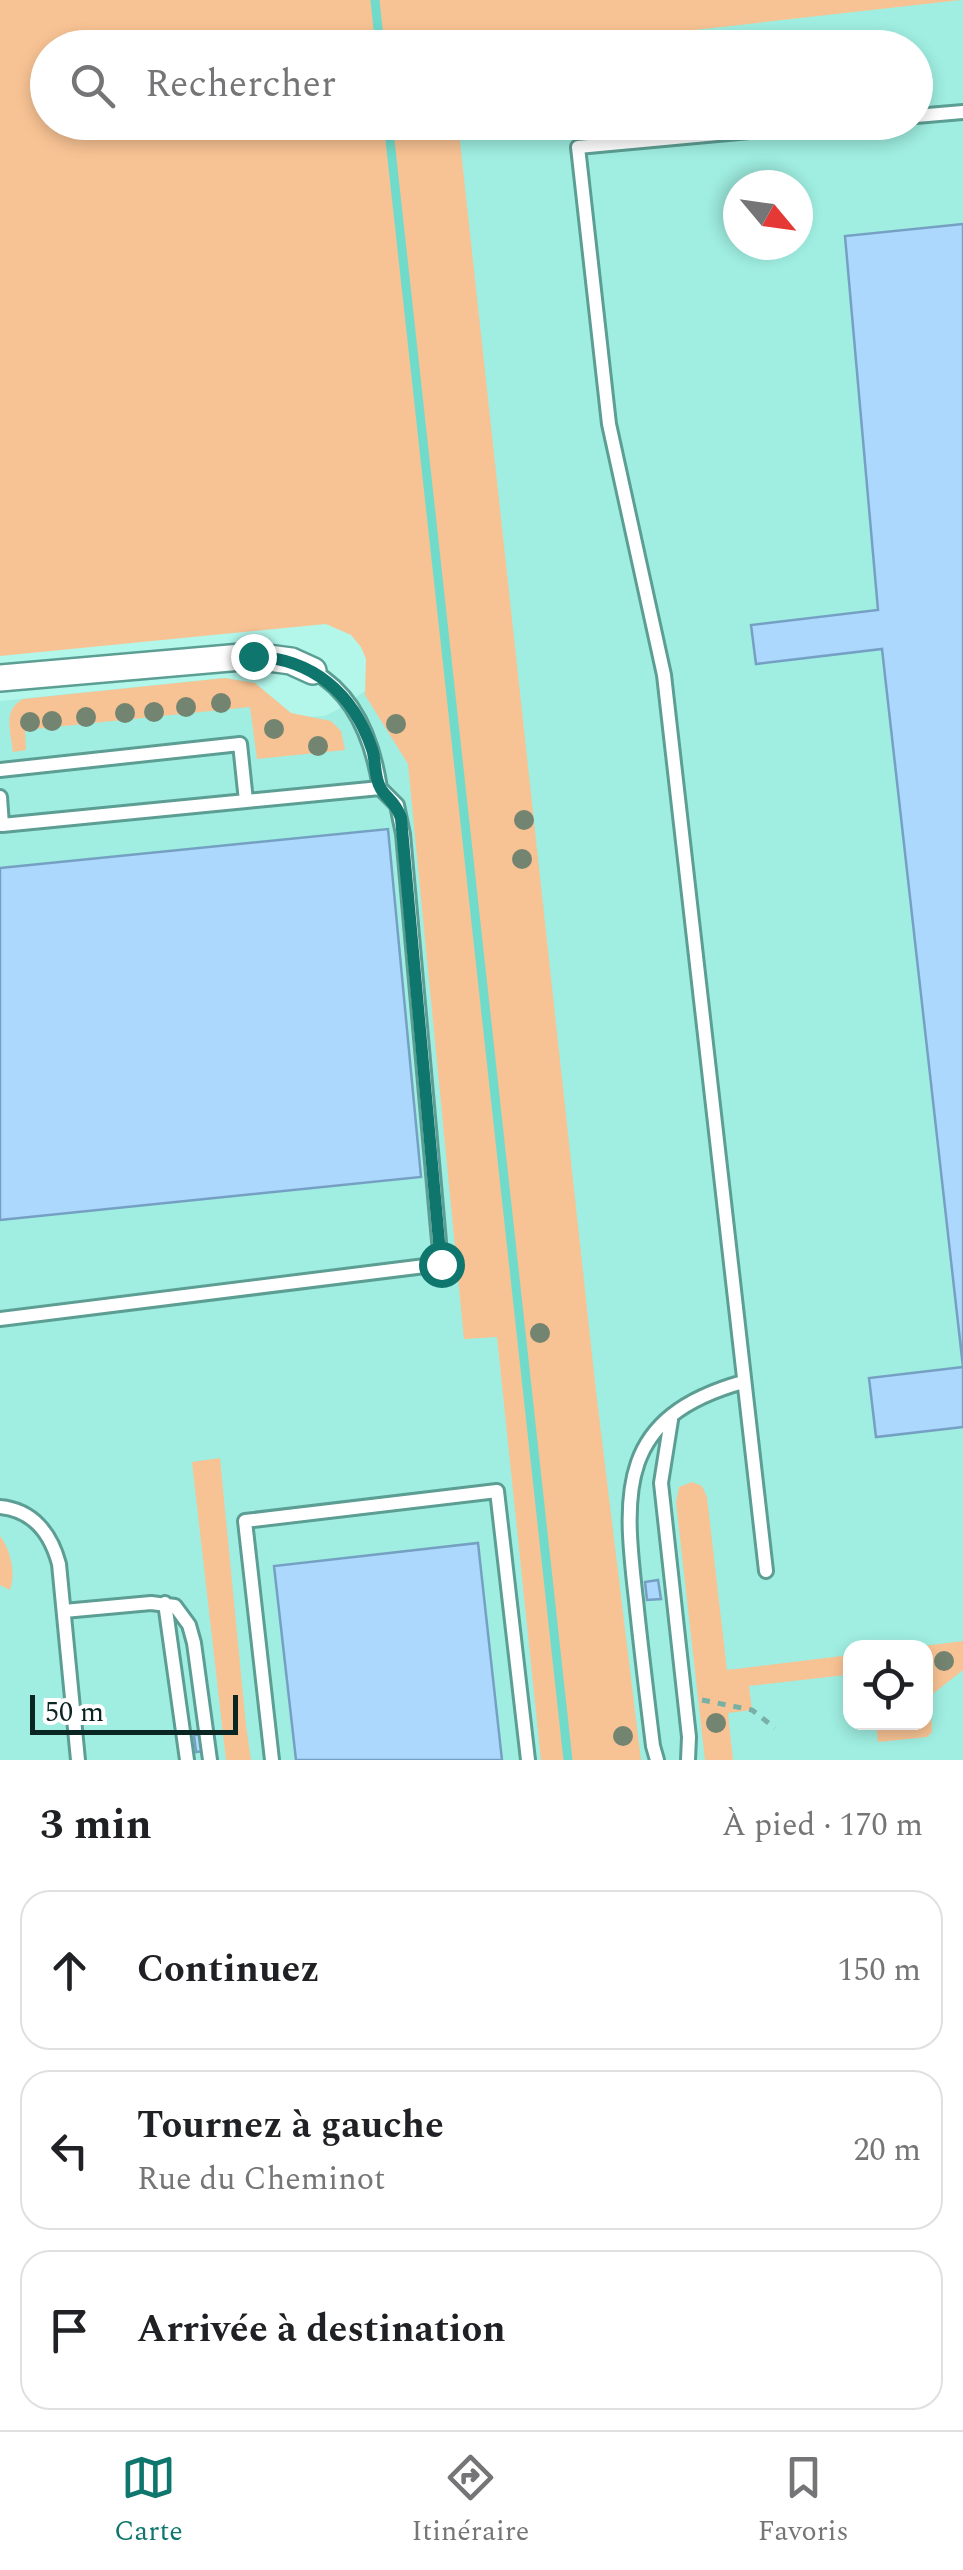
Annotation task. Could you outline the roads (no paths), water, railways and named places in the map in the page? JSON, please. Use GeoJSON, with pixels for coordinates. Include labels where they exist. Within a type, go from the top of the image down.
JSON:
{"type":"FeatureCollection","features":[{"type":"Feature","properties":{"kind":"street"},"geometry":{"type":"LineString","coordinates":[[0,678],[253,656],[290,661],[313,671]]}},
{"type":"Feature","properties":{"kind":"lane"},"geometry":{"type":"LineString","coordinates":[[933,115],[963,112]]}},
{"type":"Feature","properties":{"kind":"lane"},"geometry":{"type":"LineString","coordinates":[[654,140],[578,147],[609,424],[664,675],[766,1571]]}},
{"type":"Feature","properties":{"kind":"lane"},"geometry":{"type":"LineString","coordinates":[[0,1319],[441,1264],[403,834],[397,805],[380,788],[375,758],[354,712],[334,684],[313,671]]}},
{"type":"Feature","properties":{"kind":"lane"},"geometry":{"type":"LineString","coordinates":[[0,770],[240,744],[246,801]]}},
{"type":"Feature","properties":{"kind":"lane"},"geometry":{"type":"LineString","coordinates":[[0,797],[2,826],[380,788]]}},
{"type":"Feature","properties":{"kind":"lane"},"geometry":{"type":"LineString","coordinates":[[657,1760],[636,1606],[628,1507],[640,1458],[653,1436],[696,1397],[743,1382]]}},
{"type":"Feature","properties":{"kind":"lane"},"geometry":{"type":"LineString","coordinates":[[671,1418],[660,1484],[688,1760]]}},
{"type":"Feature","properties":{"kind":"lane"},"geometry":{"type":"LineString","coordinates":[[272,1760],[245,1522],[497,1491],[528,1760]]}},
{"type":"Feature","properties":{"kind":"lane"},"geometry":{"type":"LineString","coordinates":[[0,1508],[28,1515],[54,1545],[78,1760]]}},
{"type":"Feature","properties":{"kind":"lane"},"geometry":{"type":"LineString","coordinates":[[64,1611],[165,1603],[175,1606],[189,1625],[210,1760]]}},
{"type":"Feature","properties":{"kind":"lane"},"geometry":{"type":"LineString","coordinates":[[165,1603],[187,1760]]}},
{"type":"Feature","properties":{"kind":"waterway"},"geometry":{"type":"LineString","coordinates":[[375,0],[378,30]]}},
{"type":"Feature","properties":{"kind":"waterway"},"geometry":{"type":"LineString","coordinates":[[390,140],[568,1760]]}}]}
